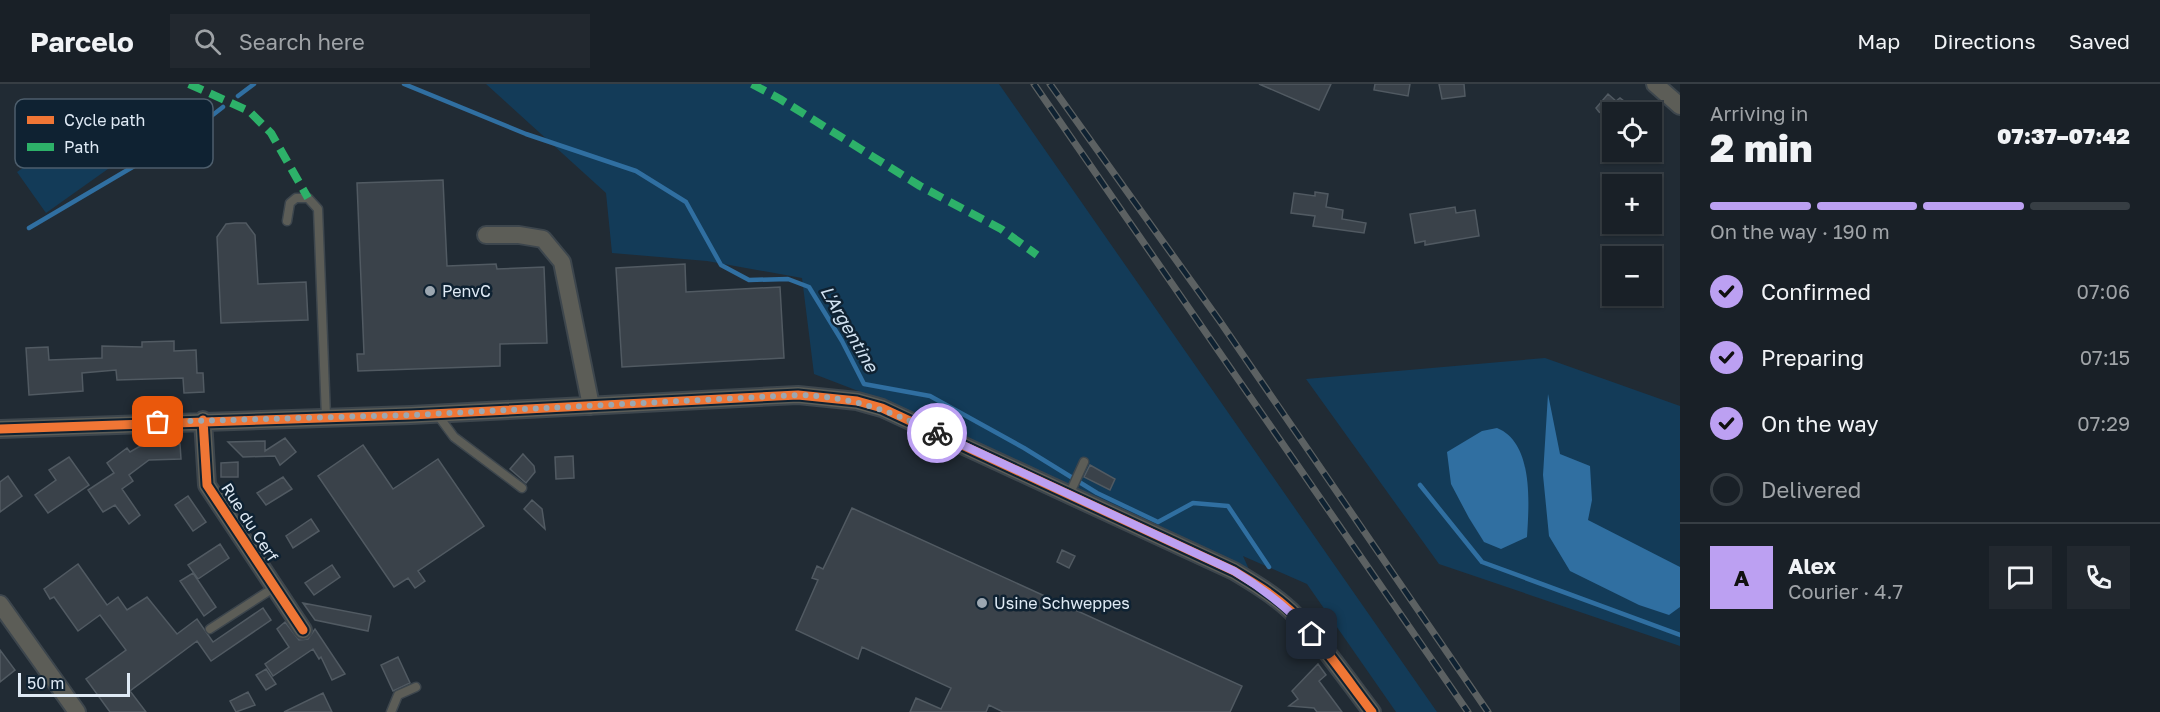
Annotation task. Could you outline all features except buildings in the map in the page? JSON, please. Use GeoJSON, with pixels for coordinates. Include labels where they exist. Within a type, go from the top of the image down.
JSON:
{"type":"FeatureCollection","features":[{"type":"Feature","properties":{"kind":"street"},"geometry":{"type":"LineString","coordinates":[[1655,84],[1680,106]]}},
{"type":"Feature","properties":{"kind":"street"},"geometry":{"type":"LineString","coordinates":[[486,235],[519,235],[543,239],[562,262],[591,406]]}},
{"type":"Feature","properties":{"kind":"street"},"geometry":{"type":"LineString","coordinates":[[0,429],[203,420],[437,414],[798,395],[857,401],[882,408],[1071,492],[1234,571],[1266,591],[1290,610],[1312,634],[1371,712]]}},
{"type":"Feature","properties":{"kind":"street","name":"Rue du Cerf"},"geometry":{"type":"LineString","coordinates":[[203,420],[207,485],[303,630]]}},
{"type":"Feature","properties":{"kind":"street"},"geometry":{"type":"LineString","coordinates":[[0,604],[77,712]]}},
{"type":"Feature","properties":{"kind":"lane"},"geometry":{"type":"LineString","coordinates":[[287,221],[290,203],[296,198],[308,198],[318,208],[326,417]]}},
{"type":"Feature","properties":{"kind":"lane"},"geometry":{"type":"LineString","coordinates":[[437,414],[454,437],[522,488]]}},
{"type":"Feature","properties":{"kind":"lane"},"geometry":{"type":"LineString","coordinates":[[1071,492],[1084,462]]}},
{"type":"Feature","properties":{"kind":"lane","name":"Rue du Cerf"},"geometry":{"type":"LineString","coordinates":[[210,629],[274,587]]}},
{"type":"Feature","properties":{"kind":"lane"},"geometry":{"type":"LineString","coordinates":[[391,712],[398,695],[416,687]]}},
{"type":"Feature","properties":{"kind":"shaded area"},"geometry":{"type":"Polygon","coordinates":[[[486,84],[999,84],[1437,712],[1396,712],[1307,584],[1243,556],[1251,574],[911,416],[905,409],[814,374],[802,278],[707,261],[612,253],[606,193],[486,84]]]}},
{"type":"Feature","properties":{"kind":"shaded area"},"geometry":{"type":"Polygon","coordinates":[[[23,168],[109,168],[46,213],[17,172],[23,168]]]}},
{"type":"Feature","properties":{"kind":"shaded area"},"geometry":{"type":"Polygon","coordinates":[[[1545,358],[1680,406],[1680,646],[1439,564],[1306,379],[1545,358]]]}},
{"type":"Feature","properties":{"kind":"shaded area"},"geometry":{"type":"Polygon","coordinates":[[[1548,394],[1560,454],[1590,466],[1592,500],[1588,520],[1680,567],[1680,607],[1669,615],[1639,605],[1570,571],[1549,536],[1543,475],[1548,394]]]}},
{"type":"Feature","properties":{"kind":"shaded area"},"geometry":{"type":"Polygon","coordinates":[[[1497,428],[1509,436],[1518,447],[1527,476],[1528,492],[1527,537],[1501,549],[1484,542],[1469,518],[1451,484],[1447,452],[1482,431],[1497,428]]]}},
{"type":"Feature","properties":{"kind":"waterway"},"geometry":{"type":"LineString","coordinates":[[238,96],[254,84]]}},
{"type":"Feature","properties":{"kind":"waterway","name":"L'Argentine"},"geometry":{"type":"LineString","coordinates":[[404,84],[526,134],[636,171],[686,202],[721,265],[749,280],[788,279],[809,287],[842,341],[864,384],[930,396],[1024,448],[1097,493],[1158,522],[1193,503],[1228,506],[1269,567]]}},
{"type":"Feature","properties":{"kind":"waterway"},"geometry":{"type":"LineString","coordinates":[[213,115],[223,107]]}},
{"type":"Feature","properties":{"kind":"waterway"},"geometry":{"type":"LineString","coordinates":[[29,228],[131,168]]}},
{"type":"Feature","properties":{"kind":"waterway"},"geometry":{"type":"LineString","coordinates":[[1420,485],[1482,562],[1680,635]]}},
{"type":"Feature","properties":{"kind":"railway"},"geometry":{"type":"LineString","coordinates":[[1034,84],[1468,712]]}},
{"type":"Feature","properties":{"kind":"railway"},"geometry":{"type":"LineString","coordinates":[[1050,84],[1219,320],[1488,712]]}},
{"type":"Feature","properties":{"kind":"marked path"},"geometry":{"type":"LineString","coordinates":[[189,84],[249,111],[271,133],[308,198]]}},
{"type":"Feature","properties":{"kind":"marked path"},"geometry":{"type":"LineString","coordinates":[[752,84],[920,186],[1001,229],[1037,255]]}},
{"type":"Feature","properties":{"kind":"cycle path"},"geometry":{"type":"LineString","coordinates":[[0,429],[411,415],[798,395],[857,401],[882,408],[1234,571],[1271,594],[1291,611],[1323,647],[1372,712]]}},
{"type":"Feature","properties":{"kind":"cycle path"},"geometry":{"type":"LineString","coordinates":[[203,420],[207,485],[303,630]]}},
{"type":"Feature","properties":{"kind":"way so far"},"geometry":{"type":"LineString","coordinates":[[158,422],[411,415],[798,395],[857,401],[882,408],[937,433]]}},
{"type":"Feature","properties":{"kind":"place","name":"PenvC"},"geometry":{"type":"Point","coordinates":[430,291]}},
{"type":"Feature","properties":{"kind":"place","name":"Usine Schweppes"},"geometry":{"type":"Point","coordinates":[982,603]}},
{"type":"Feature","properties":{"kind":"route"},"geometry":{"type":"LineString","coordinates":[[937,433],[1234,571],[1266,591],[1290,610],[1312,634]]}}]}
